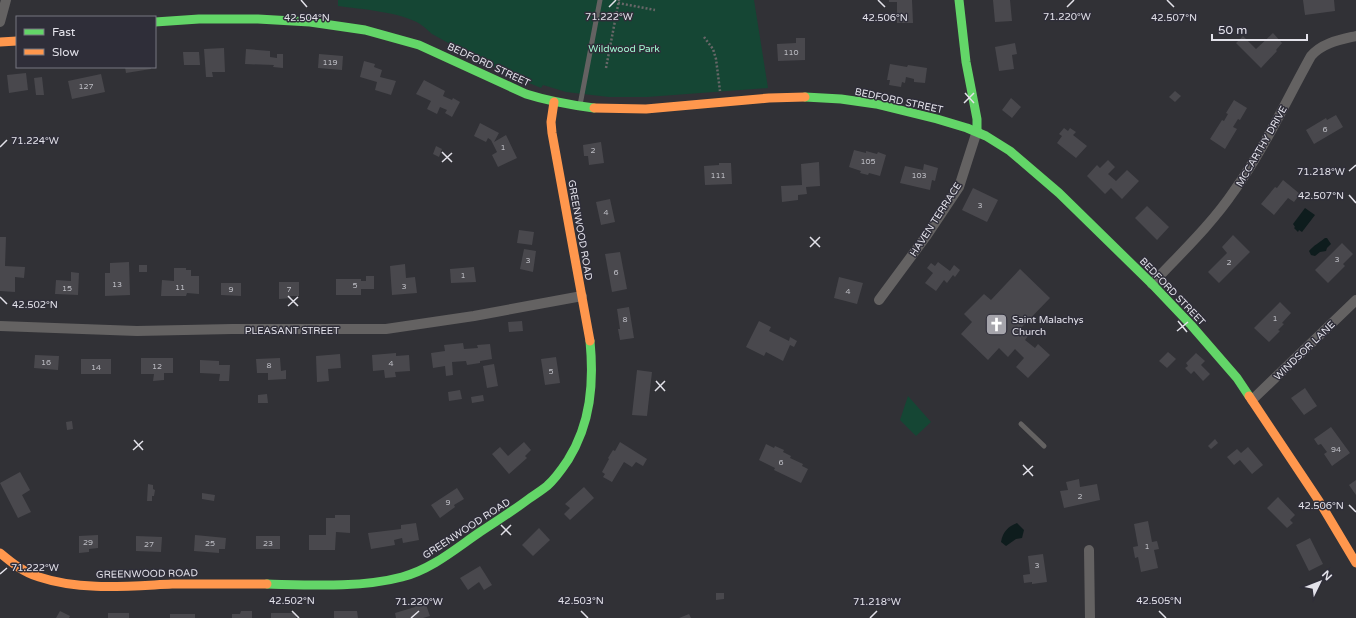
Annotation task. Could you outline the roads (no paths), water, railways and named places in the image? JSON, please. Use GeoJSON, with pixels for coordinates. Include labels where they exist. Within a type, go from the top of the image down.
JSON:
{"type":"FeatureCollection","features":[{"type":"Feature","properties":{"kind":"main road"},"geometry":{"type":"LineString","coordinates":[[959,0],[966,62],[977,119],[977,132]]}},
{"type":"Feature","properties":{"kind":"main road","name":"BEDFORD STREET"},"geometry":{"type":"LineString","coordinates":[[156,22],[190,18],[228,18],[307,22],[363,29],[401,38],[419,45],[514,89],[554,102],[580,106],[596,108],[646,109],[787,97],[841,99],[876,104],[944,121],[977,132],[1002,146],[1021,160],[1059,193],[1152,284],[1201,336],[1237,378],[1319,501],[1356,563]]}},
{"type":"Feature","properties":{"kind":"main road"},"geometry":{"type":"LineString","coordinates":[[0,42],[16,41]]}},
{"type":"Feature","properties":{"kind":"main road","name":"GREENWOOD ROAD"},"geometry":{"type":"LineString","coordinates":[[0,553],[20,569],[39,578],[57,582],[101,586],[195,584],[366,584],[402,577],[440,561],[548,485],[573,454],[584,429],[588,416],[593,362],[552,133],[551,122],[554,102]]}},
{"type":"Feature","properties":{"kind":"street"},"geometry":{"type":"LineString","coordinates":[[0,22],[6,0]]}},
{"type":"Feature","properties":{"kind":"street","name":"MCCARTHY DRIVE"},"geometry":{"type":"LineString","coordinates":[[1152,284],[1199,236],[1234,192],[1259,153],[1311,56],[1316,50],[1328,44],[1356,36]]}},
{"type":"Feature","properties":{"kind":"street","name":"HAVEN TERRACE"},"geometry":{"type":"LineString","coordinates":[[879,300],[927,235],[959,187],[977,132]]}},
{"type":"Feature","properties":{"kind":"street","name":"PLEASANT STREET"},"geometry":{"type":"LineString","coordinates":[[0,326],[136,331],[232,329],[386,329],[458,319],[582,296]]}},
{"type":"Feature","properties":{"kind":"street","name":"WINDSOR LANE"},"geometry":{"type":"LineString","coordinates":[[1252,400],[1356,300]]}},
{"type":"Feature","properties":{"kind":"street"},"geometry":{"type":"LineString","coordinates":[[1089,550],[1090,618]]}},
{"type":"Feature","properties":{"kind":"lane"},"geometry":{"type":"LineString","coordinates":[[580,106],[600,0]]}},
{"type":"Feature","properties":{"kind":"lane"},"geometry":{"type":"LineString","coordinates":[[1021,424],[1044,446]]}},
{"type":"Feature","properties":{"kind":"place","name":"Saint Malachys Church"},"geometry":{"type":"Point","coordinates":[996,325]}},
{"type":"Feature","properties":{"kind":"park label","name":"Wildwood Park"},"geometry":{"type":"Point","coordinates":[624,48]}}]}
